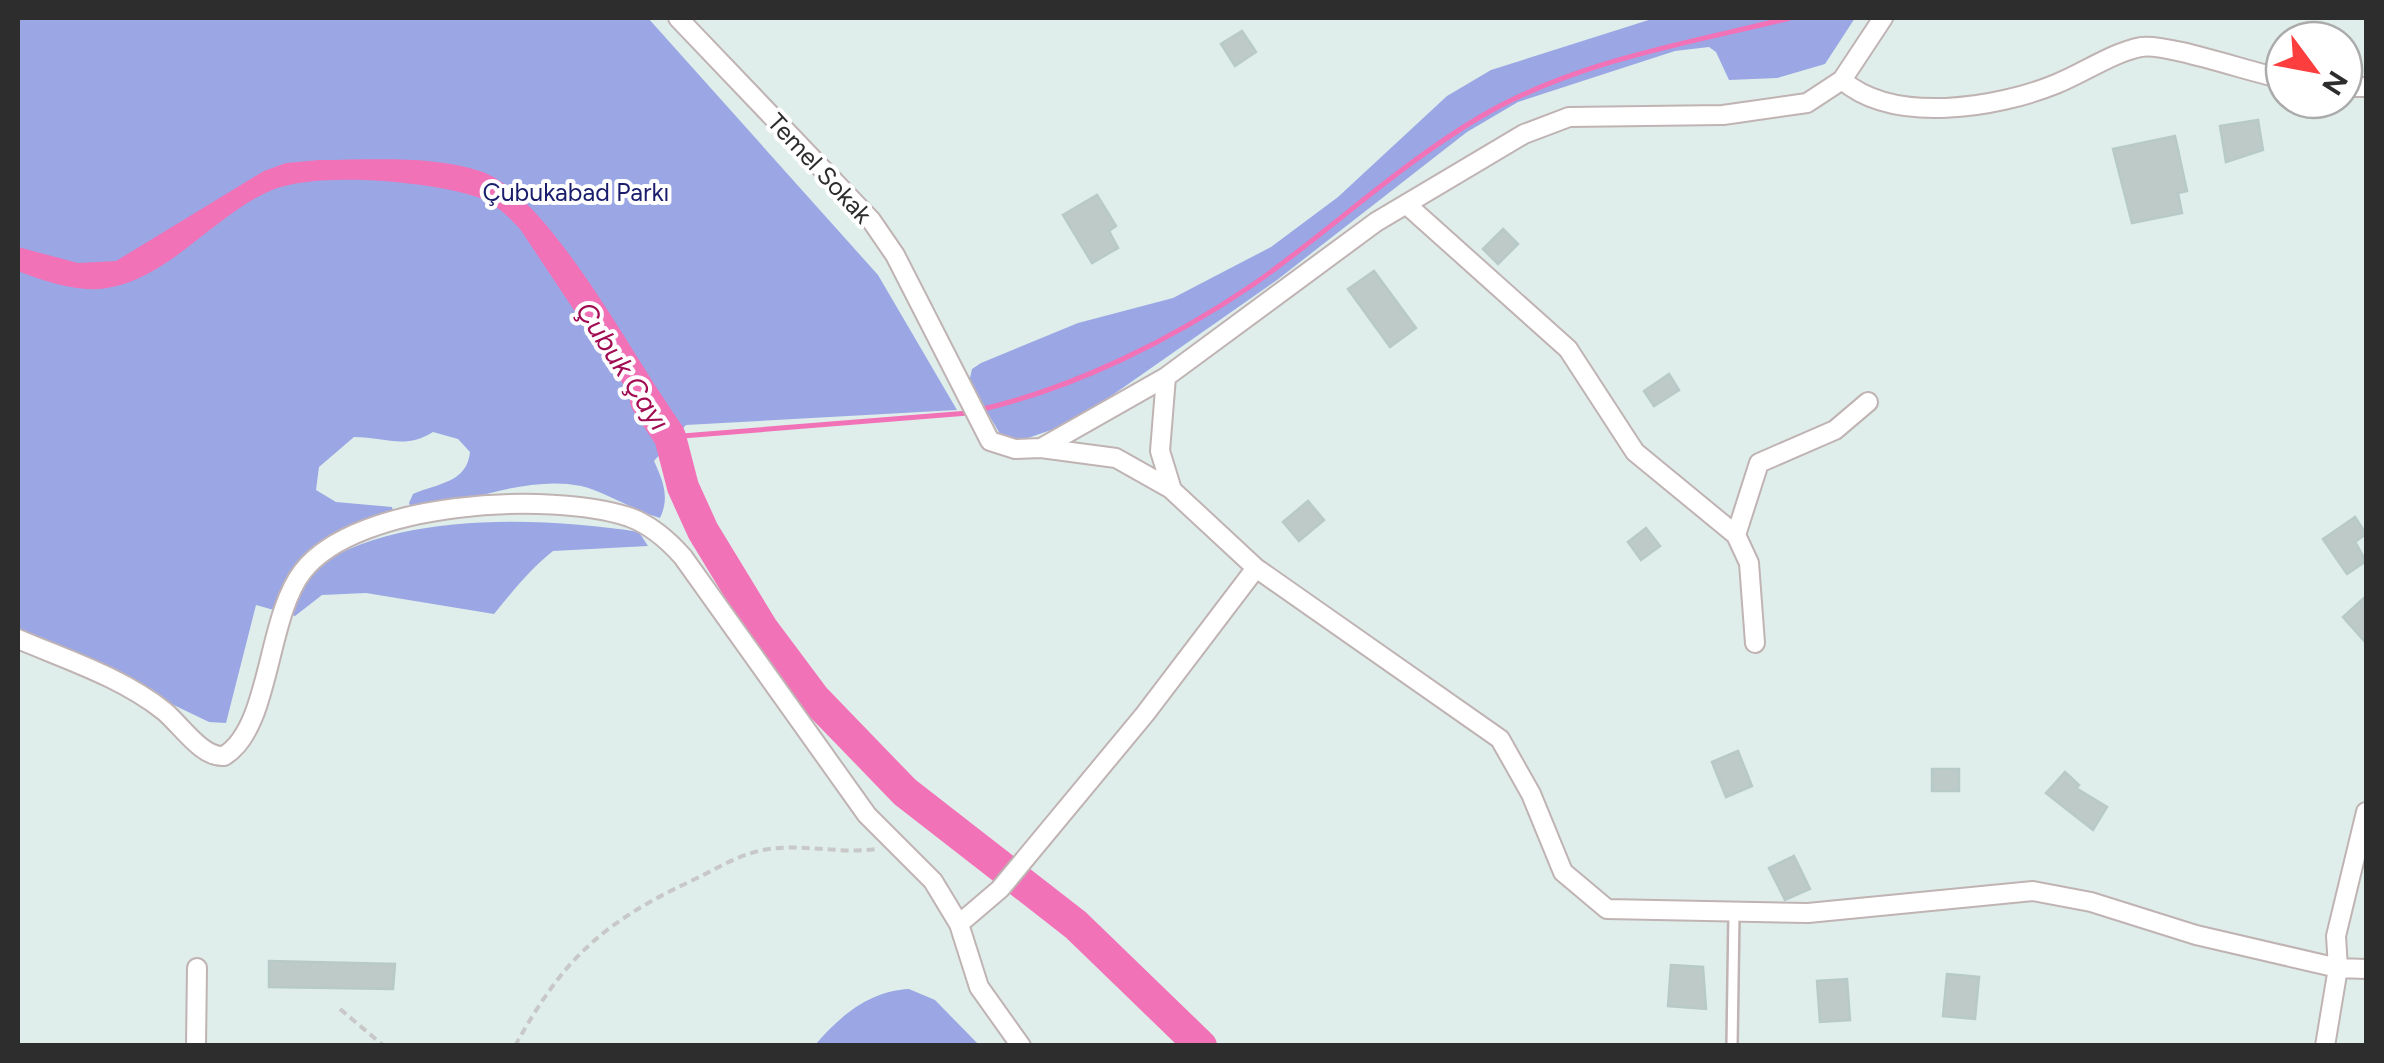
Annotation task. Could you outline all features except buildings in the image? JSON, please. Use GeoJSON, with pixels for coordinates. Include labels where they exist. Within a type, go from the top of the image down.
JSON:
{"type":"FeatureCollection","features":[{"type":"Feature","properties":{"kind":"street","name":"Temel Sokak"},"geometry":{"type":"LineString","coordinates":[[678,18],[871,220],[895,256],[990,441],[1015,449],[1041,448]]}},
{"type":"Feature","properties":{"kind":"street"},"geometry":{"type":"LineString","coordinates":[[1041,448],[1166,376],[1406,204],[1524,134],[1569,116],[1770,110],[1807,102],[1842,80],[1883,18]]}},
{"type":"Feature","properties":{"kind":"street"},"geometry":{"type":"LineString","coordinates":[[1842,80],[1869,98],[1942,108],[1968,107],[2038,91],[2122,53],[2148,46],[2264,74]]}},
{"type":"Feature","properties":{"kind":"street"},"geometry":{"type":"LineString","coordinates":[[1406,204],[1568,349],[1635,452],[1736,535],[1749,563],[1756,642]]}},
{"type":"Feature","properties":{"kind":"street"},"geometry":{"type":"LineString","coordinates":[[1166,376],[1160,451],[1172,490]]}},
{"type":"Feature","properties":{"kind":"street"},"geometry":{"type":"LineString","coordinates":[[1736,535],[1759,463],[1822,438],[1868,402]]}},
{"type":"Feature","properties":{"kind":"street"},"geometry":{"type":"LineString","coordinates":[[1041,448],[1116,458],[1172,490],[1256,568],[1500,739],[1531,794],[1563,872],[1607,909],[1808,914],[2033,891],[2092,902],[2196,935],[2338,968],[2366,969]]}},
{"type":"Feature","properties":{"kind":"street"},"geometry":{"type":"LineString","coordinates":[[18,639],[128,687],[165,712],[206,752],[224,756],[234,750],[249,724],[281,609],[294,584],[318,556],[386,525],[468,505],[552,504],[628,517],[656,532],[684,557],[858,804],[895,846],[921,864],[959,924],[979,987],[1022,1046]]}},
{"type":"Feature","properties":{"kind":"street"},"geometry":{"type":"LineString","coordinates":[[959,924],[1000,889],[1256,568]]}},
{"type":"Feature","properties":{"kind":"street"},"geometry":{"type":"LineString","coordinates":[[2325,1046],[2338,968],[2336,936],[2366,812]]}},
{"type":"Feature","properties":{"kind":"street"},"geometry":{"type":"LineString","coordinates":[[196,1046],[197,968]]}},
{"type":"Feature","properties":{"kind":"lane"},"geometry":{"type":"LineString","coordinates":[[1732,1046],[1734,912]]}},
{"type":"Feature","properties":{"kind":"path"},"geometry":{"type":"LineString","coordinates":[[515,1046],[566,965],[600,934],[666,892],[752,852],[792,847],[848,854],[895,846]]}},
{"type":"Feature","properties":{"kind":"path"},"geometry":{"type":"LineString","coordinates":[[340,1009],[384,1046]]}},
{"type":"Feature","properties":{"kind":"green space","name":"Çubukabad Parkı"},"geometry":{"type":"Polygon","coordinates":[[[18,18],[648,18],[878,275],[957,410],[686,425],[654,461],[665,496],[660,518],[589,488],[561,484],[497,491],[413,514],[409,503],[413,494],[457,476],[468,462],[470,452],[458,439],[433,432],[404,441],[354,437],[319,467],[316,490],[336,502],[392,507],[394,516],[322,541],[296,573],[307,574],[341,553],[379,538],[467,523],[600,527],[639,532],[648,546],[553,551],[494,614],[366,593],[322,595],[295,616],[256,605],[226,723],[209,722],[18,630],[18,18]]]}},
{"type":"Feature","properties":{"kind":"green space"},"geometry":{"type":"Polygon","coordinates":[[[1655,18],[1855,18],[1825,64],[1777,78],[1729,80],[1716,52],[1709,47],[1675,51],[1518,102],[1467,132],[1277,280],[1104,401],[1057,428],[1022,440],[1002,437],[969,382],[972,369],[981,363],[1078,323],[1173,298],[1271,247],[1338,197],[1447,96],[1491,70],[1655,18]]]}},
{"type":"Feature","properties":{"kind":"green space"},"geometry":{"type":"Polygon","coordinates":[[[909,989],[935,1000],[979,1045],[815,1045],[856,1007],[881,995],[909,989]]]}},
{"type":"Feature","properties":{"kind":"water"},"geometry":{"type":"Polygon","coordinates":[[[286,163],[441,163],[480,171],[507,186],[563,246],[683,427],[663,444],[520,229],[489,203],[457,191],[374,180],[292,184],[251,201],[172,259],[130,282],[85,289],[18,271],[18,247],[78,263],[116,261],[264,171],[286,163]]]}},
{"type":"Feature","properties":{"kind":"waterway"},"geometry":{"type":"LineString","coordinates":[[979,410],[1087,375],[1190,324],[1254,284],[1421,156],[1516,98],[1631,56],[1790,18]]}},
{"type":"Feature","properties":{"kind":"waterway","name":"Çubuk Çayı"},"geometry":{"type":"LineString","coordinates":[[646,401],[670,437],[683,487],[703,531],[762,628],[815,699],[905,792],[1076,925],[1201,1046]]}},
{"type":"Feature","properties":{"kind":"waterway"},"geometry":{"type":"LineString","coordinates":[[670,437],[968,413]]}}]}
